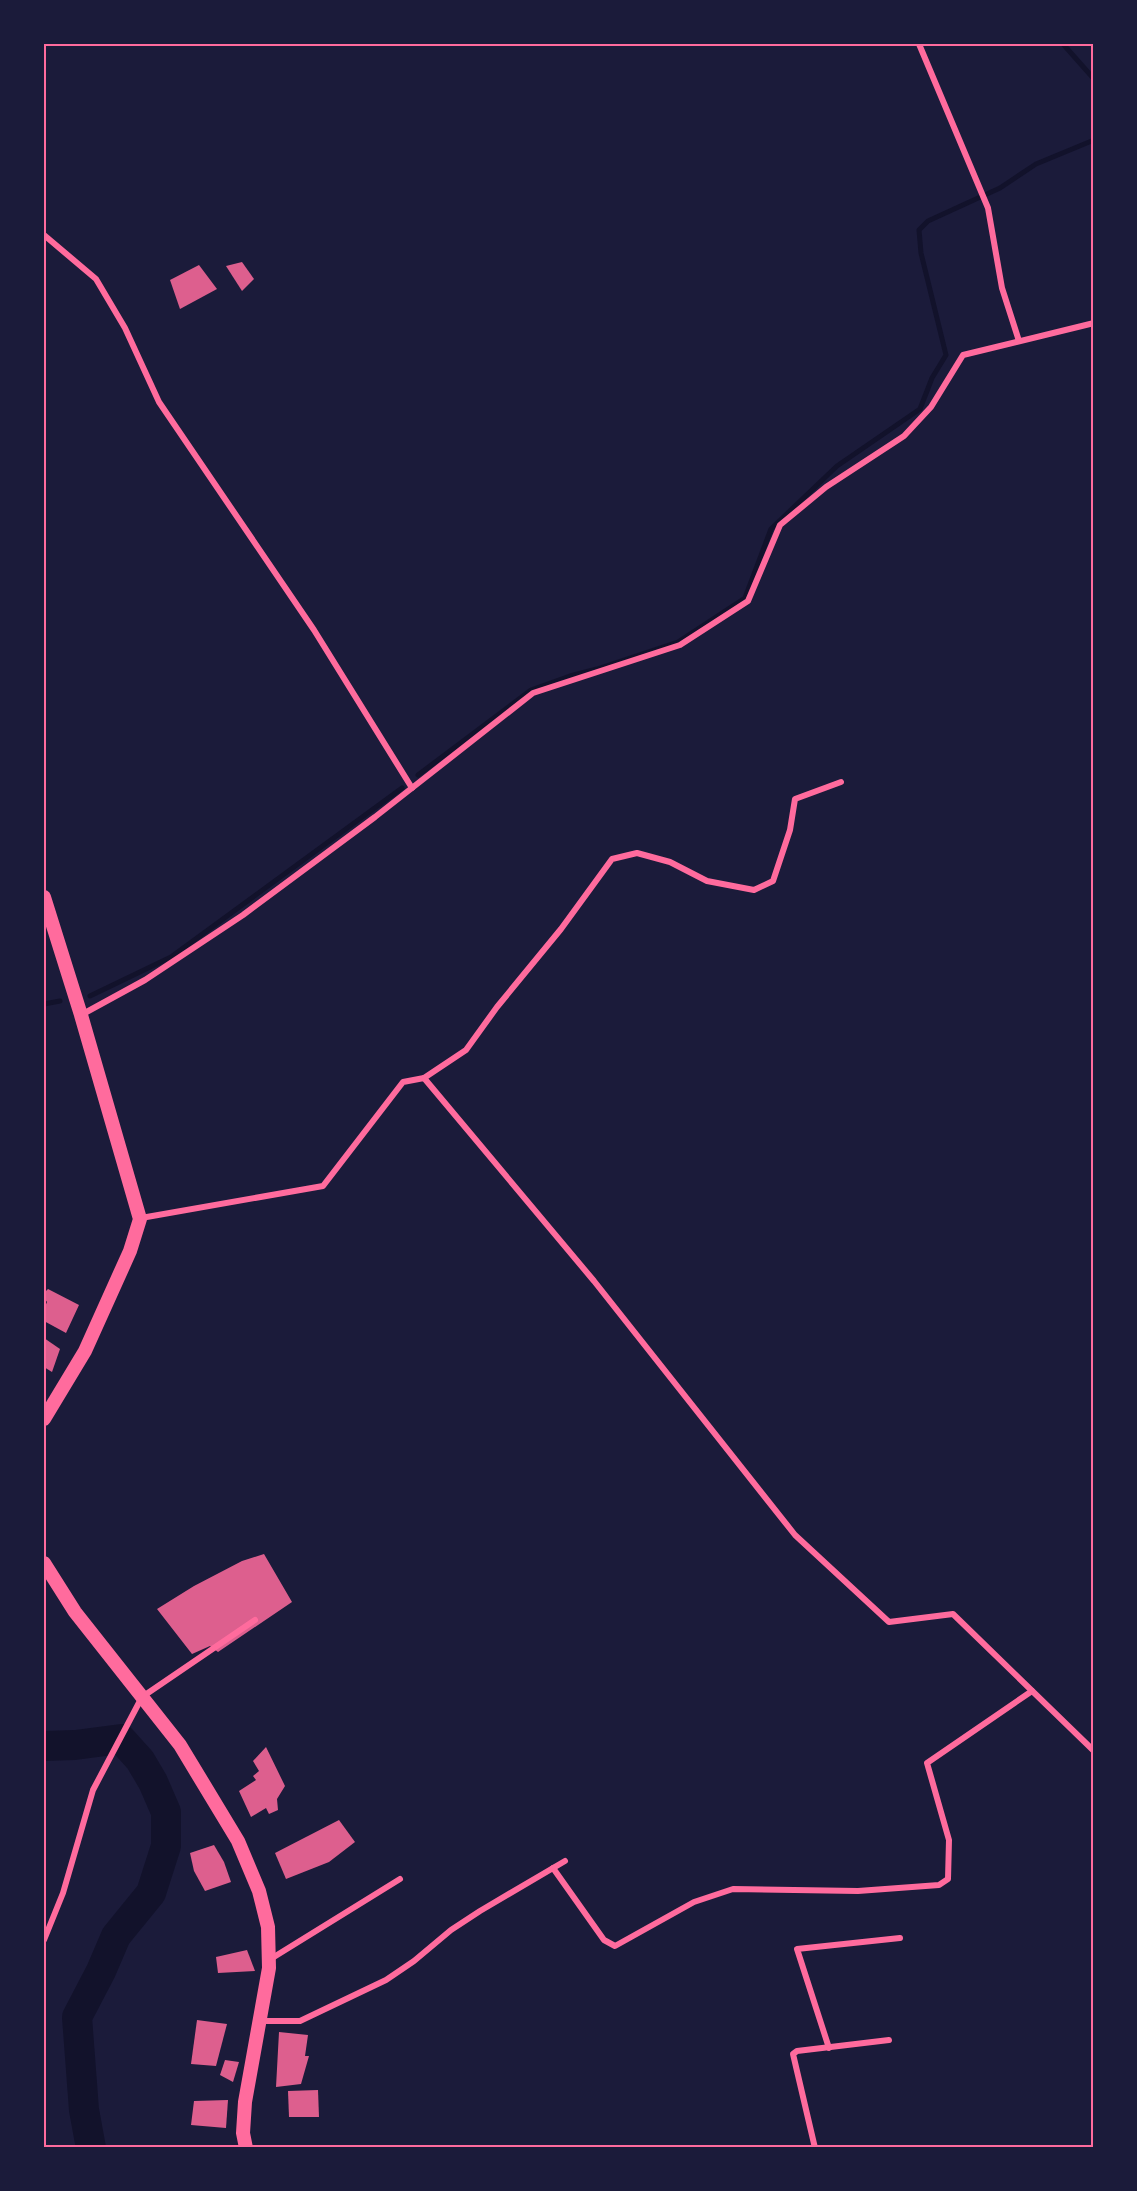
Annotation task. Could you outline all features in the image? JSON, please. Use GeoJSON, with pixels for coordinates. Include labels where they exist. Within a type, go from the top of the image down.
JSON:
{"type":"FeatureCollection","features":[{"type":"Feature","properties":{"kind":"main road"},"geometry":{"type":"LineString","coordinates":[[44,897],[140,1218],[130,1251],[85,1351],[44,1419]]}},
{"type":"Feature","properties":{"kind":"main road"},"geometry":{"type":"LineString","coordinates":[[44,1563],[75,1612],[180,1745],[238,1841],[259,1891],[268,1927],[268,1960],[245,2102],[243,2133],[246,2148]]}},
{"type":"Feature","properties":{"kind":"street"},"geometry":{"type":"LineString","coordinates":[[919,44],[988,208],[1002,288],[1019,341]]}},
{"type":"Feature","properties":{"kind":"street"},"geometry":{"type":"LineString","coordinates":[[44,235],[96,279],[125,328],[159,402],[314,630],[412,788]]}},
{"type":"Feature","properties":{"kind":"street"},"geometry":{"type":"LineString","coordinates":[[81,1015],[146,980],[243,915],[412,788],[533,693],[680,645],[748,601],[780,525],[826,487],[904,436],[931,407],[963,355],[1094,323]]}},
{"type":"Feature","properties":{"kind":"street"},"geometry":{"type":"LineString","coordinates":[[140,1218],[323,1186],[403,1082],[424,1078],[466,1050],[497,1007],[561,929],[612,859],[638,853],[670,862],[707,881],[754,890],[773,881],[790,830],[795,799],[841,782]]}},
{"type":"Feature","properties":{"kind":"street"},"geometry":{"type":"LineString","coordinates":[[424,1078],[594,1281],[795,1535],[890,1622],[953,1614],[1094,1752]]}},
{"type":"Feature","properties":{"kind":"street"},"geometry":{"type":"LineString","coordinates":[[44,1940],[63,1893],[93,1790],[142,1697],[255,1620]]}},
{"type":"Feature","properties":{"kind":"street"},"geometry":{"type":"LineString","coordinates":[[553,1868],[604,1940],[615,1946],[694,1902],[733,1889],[858,1891],[939,1885],[948,1879],[949,1840],[927,1763],[1032,1691]]}},
{"type":"Feature","properties":{"kind":"street"},"geometry":{"type":"LineString","coordinates":[[259,2021],[300,2021],[386,1980],[414,1961],[451,1930],[565,1861]]}},
{"type":"Feature","properties":{"kind":"street"},"geometry":{"type":"LineString","coordinates":[[268,1960],[400,1879]]}},
{"type":"Feature","properties":{"kind":"street"},"geometry":{"type":"LineString","coordinates":[[829,2048],[797,1948],[900,1938]]}},
{"type":"Feature","properties":{"kind":"street"},"geometry":{"type":"LineString","coordinates":[[815,2148],[793,2054],[797,2051],[889,2040]]}},
{"type":"Feature","properties":{"kind":"building"},"geometry":{"type":"Polygon","coordinates":[[[242,262],[254,279],[242,291],[226,266],[242,262]]]}},
{"type":"Feature","properties":{"kind":"building"},"geometry":{"type":"Polygon","coordinates":[[[199,265],[217,289],[180,309],[170,280],[199,265]]]}},
{"type":"Feature","properties":{"kind":"building"},"geometry":{"type":"Polygon","coordinates":[[[48,1289],[79,1305],[66,1333],[44,1321],[44,1309],[47,1302],[44,1293],[48,1289]]]}},
{"type":"Feature","properties":{"kind":"building"},"geometry":{"type":"Polygon","coordinates":[[[44,1338],[60,1349],[52,1372],[44,1367],[44,1338]]]}},
{"type":"Feature","properties":{"kind":"building"},"geometry":{"type":"Polygon","coordinates":[[[264,1554],[292,1602],[218,1652],[210,1646],[192,1654],[157,1609],[194,1586],[242,1561],[264,1554]]]}},
{"type":"Feature","properties":{"kind":"building"},"geometry":{"type":"Polygon","coordinates":[[[266,1747],[285,1786],[277,1799],[278,1810],[269,1814],[266,1808],[251,1817],[239,1791],[256,1780],[253,1776],[259,1771],[253,1761],[266,1747]]]}},
{"type":"Feature","properties":{"kind":"building"},"geometry":{"type":"Polygon","coordinates":[[[339,1820],[355,1842],[329,1862],[286,1879],[275,1853],[339,1820]]]}},
{"type":"Feature","properties":{"kind":"building"},"geometry":{"type":"Polygon","coordinates":[[[214,1845],[224,1862],[231,1882],[205,1891],[194,1871],[190,1853],[214,1845]]]}},
{"type":"Feature","properties":{"kind":"building"},"geometry":{"type":"Polygon","coordinates":[[[247,1950],[255,1971],[218,1973],[216,1957],[247,1950]]]}},
{"type":"Feature","properties":{"kind":"building"},"geometry":{"type":"Polygon","coordinates":[[[197,2020],[227,2024],[216,2066],[191,2064],[197,2020]]]}},
{"type":"Feature","properties":{"kind":"building"},"geometry":{"type":"Polygon","coordinates":[[[279,2032],[308,2035],[305,2056],[309,2056],[301,2084],[276,2087],[279,2032]]]}},
{"type":"Feature","properties":{"kind":"building"},"geometry":{"type":"Polygon","coordinates":[[[225,2060],[239,2062],[233,2082],[220,2075],[225,2060]]]}},
{"type":"Feature","properties":{"kind":"building"},"geometry":{"type":"Polygon","coordinates":[[[318,2090],[319,2117],[289,2117],[288,2091],[318,2090]]]}},
{"type":"Feature","properties":{"kind":"building"},"geometry":{"type":"Polygon","coordinates":[[[228,2100],[226,2128],[191,2125],[194,2101],[228,2100]]]}},
{"type":"Feature","properties":{"kind":"waterway"},"geometry":{"type":"LineString","coordinates":[[1063,44],[1094,79]]}},
{"type":"Feature","properties":{"kind":"waterway"},"geometry":{"type":"LineString","coordinates":[[418,775],[531,690],[678,642],[745,598],[771,529],[837,466],[920,409],[932,378],[946,355],[921,253],[919,230],[928,221],[1000,188],[1036,164],[1094,140]]}},
{"type":"Feature","properties":{"kind":"waterway"},"geometry":{"type":"LineString","coordinates":[[90,996],[171,957],[402,788]]}},
{"type":"Feature","properties":{"kind":"waterway"},"geometry":{"type":"LineString","coordinates":[[44,1004],[60,1001]]}},
{"type":"Feature","properties":{"kind":"waterway"},"geometry":{"type":"LineString","coordinates":[[44,1746],[75,1745],[121,1739],[140,1760],[166,1812],[166,1846],[151,1893],[116,1936],[77,2017],[84,2110],[91,2148]]}}]}
